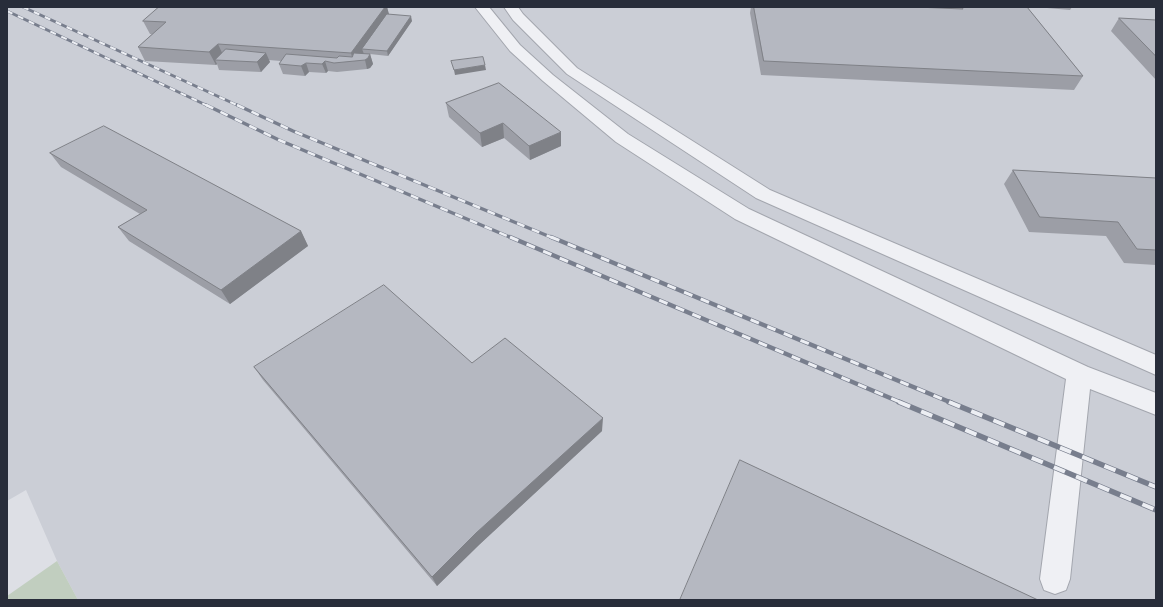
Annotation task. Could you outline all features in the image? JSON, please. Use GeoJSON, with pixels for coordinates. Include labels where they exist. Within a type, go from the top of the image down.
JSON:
{"type":"FeatureCollection","features":[{"type":"Feature","properties":{"kind":"street"},"geometry":{"type":"LineString","coordinates":[[482,7],[514,48],[548,78],[622,138],[742,214],[1079,374],[1156,404]]}},
{"type":"Feature","properties":{"kind":"street"},"geometry":{"type":"LineString","coordinates":[[511,7],[518,17],[572,71],[763,194],[1156,365]]}},
{"type":"Feature","properties":{"kind":"street"},"geometry":{"type":"LineString","coordinates":[[1055,579],[1079,374]]}},
{"type":"Feature","properties":{"kind":"shaded area"},"geometry":{"type":"Polygon","coordinates":[[[7,7],[1156,7],[1156,600],[78,600],[57,561],[26,490],[7,501],[7,7]]]}},
{"type":"Feature","properties":{"kind":"green space"},"geometry":{"type":"Polygon","coordinates":[[[57,561],[78,600],[7,600],[7,596],[57,561]]]}},
{"type":"Feature","properties":{"kind":"building"},"geometry":{"type":"Polygon","coordinates":[[[159,7],[385,7],[351,53],[218,44],[209,52],[138,47],[166,22],[143,21],[159,7]]]}},
{"type":"Feature","properties":{"kind":"building"},"geometry":{"type":"Polygon","coordinates":[[[754,7],[916,7],[963,9],[962,7],[1027,7],[1083,76],[764,61],[754,7]]]}},
{"type":"Feature","properties":{"kind":"building"},"geometry":{"type":"Polygon","coordinates":[[[387,14],[411,16],[387,51],[362,49],[387,14]]]}},
{"type":"Feature","properties":{"kind":"building"},"geometry":{"type":"Polygon","coordinates":[[[1119,18],[1156,20],[1156,56],[1119,18]]]}},
{"type":"Feature","properties":{"kind":"building"},"geometry":{"type":"Polygon","coordinates":[[[226,49],[266,53],[257,62],[215,60],[226,49]]]}},
{"type":"Feature","properties":{"kind":"building"},"geometry":{"type":"Polygon","coordinates":[[[354,53],[370,54],[365,60],[334,63],[325,61],[322,64],[306,63],[301,66],[279,64],[286,54],[337,58],[339,56],[352,57],[354,53]]]}},
{"type":"Feature","properties":{"kind":"building"},"geometry":{"type":"Polygon","coordinates":[[[483,57],[485,65],[454,70],[451,61],[483,57]]]}},
{"type":"Feature","properties":{"kind":"building"},"geometry":{"type":"Polygon","coordinates":[[[499,83],[561,132],[529,146],[503,123],[480,133],[446,103],[499,83]]]}},
{"type":"Feature","properties":{"kind":"building"},"geometry":{"type":"Polygon","coordinates":[[[104,126],[301,231],[221,290],[118,227],[147,210],[50,153],[104,126]]]}},
{"type":"Feature","properties":{"kind":"building"},"geometry":{"type":"Polygon","coordinates":[[[1013,170],[1156,178],[1156,250],[1137,249],[1118,222],[1040,217],[1013,170]]]}},
{"type":"Feature","properties":{"kind":"building"},"geometry":{"type":"Polygon","coordinates":[[[384,285],[472,363],[505,338],[603,418],[476,533],[432,577],[254,367],[384,285]]]}},
{"type":"Feature","properties":{"kind":"building"},"geometry":{"type":"Polygon","coordinates":[[[740,460],[1038,600],[680,600],[740,460]]]}},
{"type":"Feature","properties":{"kind":"railway"},"geometry":{"type":"LineString","coordinates":[[23,7],[239,106]]}},
{"type":"Feature","properties":{"kind":"railway"},"geometry":{"type":"LineString","coordinates":[[7,11],[208,106]]}},
{"type":"Feature","properties":{"kind":"railway"},"geometry":{"type":"LineString","coordinates":[[206,105],[279,140],[512,238]]}},
{"type":"Feature","properties":{"kind":"railway"},"geometry":{"type":"LineString","coordinates":[[237,105],[293,131],[553,238]]}},
{"type":"Feature","properties":{"kind":"railway"},"geometry":{"type":"LineString","coordinates":[[510,237],[902,403]]}},
{"type":"Feature","properties":{"kind":"railway"},"geometry":{"type":"LineString","coordinates":[[551,237],[952,403]]}},
{"type":"Feature","properties":{"kind":"railway"},"geometry":{"type":"LineString","coordinates":[[899,402],[1156,510]]}},
{"type":"Feature","properties":{"kind":"railway"},"geometry":{"type":"LineString","coordinates":[[949,402],[1156,487]]}}]}
